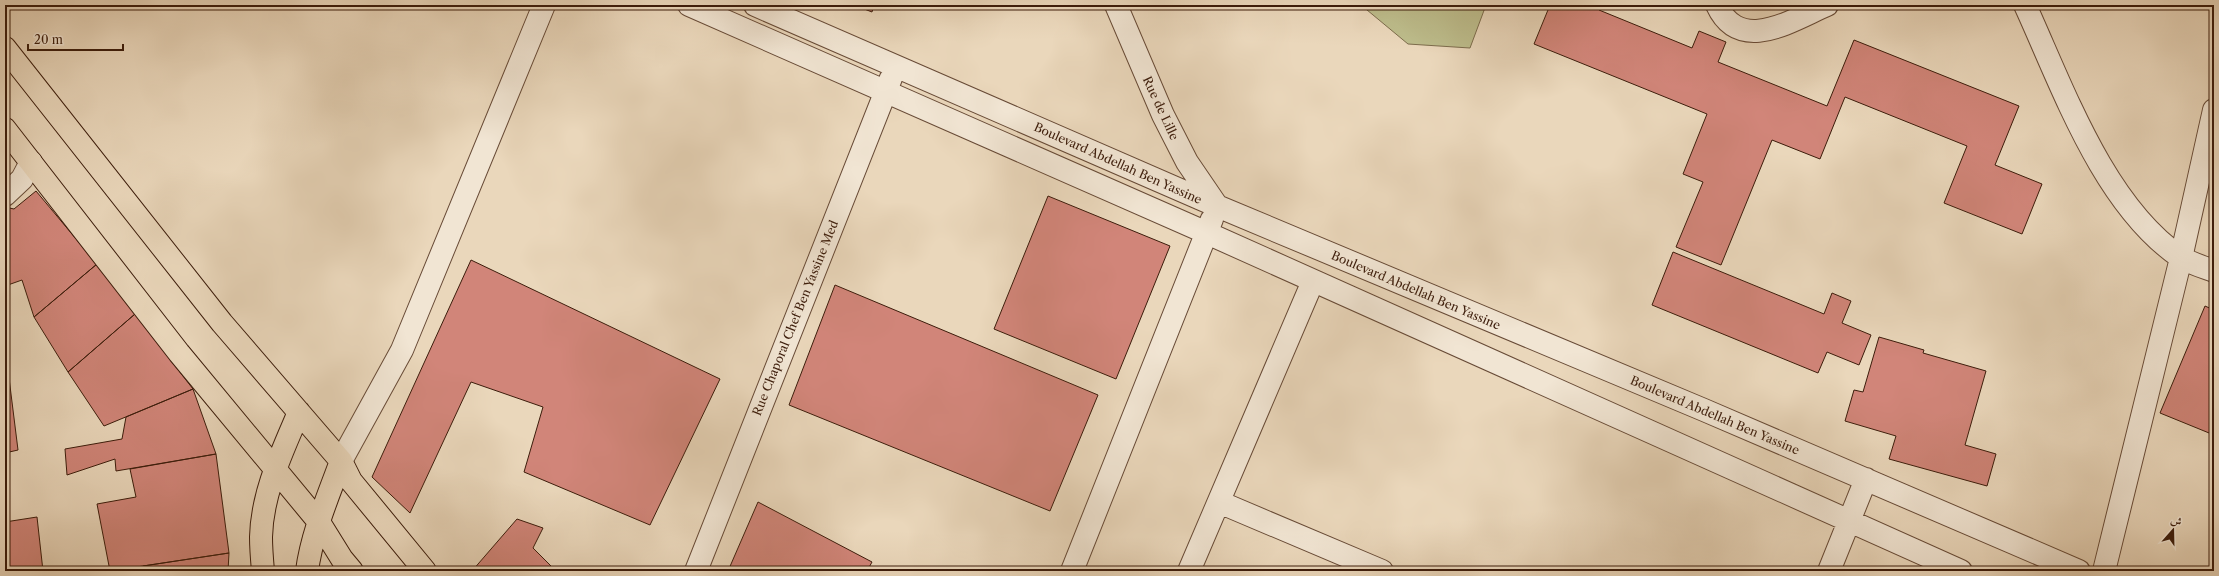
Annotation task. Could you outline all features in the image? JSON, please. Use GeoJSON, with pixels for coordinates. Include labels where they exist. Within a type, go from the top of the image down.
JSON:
{"type":"FeatureCollection","features":[{"type":"Feature","properties":{"kind":"main road"},"geometry":{"type":"LineString","coordinates":[[5,48],[217,316],[340,461],[351,481],[425,571]]}},
{"type":"Feature","properties":{"kind":"main road"},"geometry":{"type":"LineString","coordinates":[[5,129],[179,353],[319,522],[342,559],[352,571]]}},
{"type":"Feature","properties":{"kind":"main road"},"geometry":{"type":"LineString","coordinates":[[263,571],[261,536],[267,497],[275,469],[299,412]]}},
{"type":"Feature","properties":{"kind":"main road"},"geometry":{"type":"LineString","coordinates":[[307,571],[319,522],[340,461]]}},
{"type":"Feature","properties":{"kind":"street"},"geometry":{"type":"LineString","coordinates":[[340,461],[402,350],[544,5]]}},
{"type":"Feature","properties":{"kind":"street"},"geometry":{"type":"LineString","coordinates":[[689,5],[1207,233],[1848,522],[1961,571]]}},
{"type":"Feature","properties":{"kind":"street","name":"Boulevard Abdellah Ben Yassine"},"geometry":{"type":"LineString","coordinates":[[755,5],[1217,206],[1866,479],[2079,571]]}},
{"type":"Feature","properties":{"kind":"street","name":"Rue de Lille"},"geometry":{"type":"LineString","coordinates":[[1116,5],[1163,115],[1187,162],[1217,206]]}},
{"type":"Feature","properties":{"kind":"street"},"geometry":{"type":"LineString","coordinates":[[1717,5],[1721,14],[1736,27],[1756,32],[1774,29],[1827,5]]}},
{"type":"Feature","properties":{"kind":"street"},"geometry":{"type":"LineString","coordinates":[[2025,5],[2091,148],[2117,191],[2143,224],[2181,258],[2214,271]]}},
{"type":"Feature","properties":{"kind":"street","name":"Rue Chaporal Chef Ben Yassine Med"},"geometry":{"type":"LineString","coordinates":[[696,571],[896,66]]}},
{"type":"Feature","properties":{"kind":"street"},"geometry":{"type":"LineString","coordinates":[[2104,571],[2181,258],[2214,110]]}},
{"type":"Feature","properties":{"kind":"street"},"geometry":{"type":"LineString","coordinates":[[5,195],[22,179],[31,162]]}},
{"type":"Feature","properties":{"kind":"street"},"geometry":{"type":"LineString","coordinates":[[1072,571],[1217,206]]}},
{"type":"Feature","properties":{"kind":"street"},"geometry":{"type":"LineString","coordinates":[[1189,571],[1313,281]]}},
{"type":"Feature","properties":{"kind":"street"},"geometry":{"type":"LineString","coordinates":[[1829,571],[1866,479]]}},
{"type":"Feature","properties":{"kind":"street"},"geometry":{"type":"LineString","coordinates":[[1218,502],[1382,571]]}},
{"type":"Feature","properties":{"kind":"green space"},"geometry":{"type":"Polygon","coordinates":[[[1361,5],[1486,5],[1470,48],[1408,44],[1361,5]]]}},
{"type":"Feature","properties":{"kind":"building"},"geometry":{"type":"Polygon","coordinates":[[[854,5],[874,5],[872,12],[854,5]]]}},
{"type":"Feature","properties":{"kind":"building"},"geometry":{"type":"Polygon","coordinates":[[[1550,5],[1601,5],[1599,10],[1692,48],[1699,31],[1726,42],[1718,62],[1827,106],[1854,40],[2019,106],[1995,165],[2042,184],[2022,234],[1944,203],[1967,146],[1845,97],[1820,159],[1772,140],[1721,265],[1676,247],[1703,182],[1683,174],[1707,114],[1534,44],[1550,5]]]}},
{"type":"Feature","properties":{"kind":"building"},"geometry":{"type":"Polygon","coordinates":[[[36,191],[97,264],[34,317],[22,280],[5,286],[5,207],[14,209],[36,191]]]}},
{"type":"Feature","properties":{"kind":"building"},"geometry":{"type":"Polygon","coordinates":[[[1048,196],[1170,246],[1116,379],[994,329],[1048,196]]]}},
{"type":"Feature","properties":{"kind":"building"},"geometry":{"type":"Polygon","coordinates":[[[1673,252],[1824,314],[1832,293],[1851,301],[1842,323],[1871,335],[1859,365],[1827,352],[1818,373],[1652,305],[1673,252]]]}},
{"type":"Feature","properties":{"kind":"building"},"geometry":{"type":"Polygon","coordinates":[[[471,260],[720,379],[650,525],[524,472],[543,407],[471,382],[410,513],[372,477],[471,260]]]}},
{"type":"Feature","properties":{"kind":"building"},"geometry":{"type":"Polygon","coordinates":[[[97,264],[135,314],[68,372],[34,317],[97,264]]]}},
{"type":"Feature","properties":{"kind":"building"},"geometry":{"type":"Polygon","coordinates":[[[835,285],[1098,395],[1050,511],[789,405],[835,285]]]}},
{"type":"Feature","properties":{"kind":"building"},"geometry":{"type":"Polygon","coordinates":[[[2205,306],[2214,310],[2214,435],[2160,413],[2205,306]]]}},
{"type":"Feature","properties":{"kind":"building"},"geometry":{"type":"Polygon","coordinates":[[[135,314],[193,389],[104,426],[68,372],[135,314]]]}},
{"type":"Feature","properties":{"kind":"building"},"geometry":{"type":"Polygon","coordinates":[[[1879,337],[1924,350],[1923,353],[1986,371],[1965,445],[1996,454],[1987,486],[1889,459],[1896,436],[1845,421],[1854,390],[1863,392],[1879,337]]]}},
{"type":"Feature","properties":{"kind":"building"},"geometry":{"type":"Polygon","coordinates":[[[5,345],[9,378],[5,379],[5,345]]]}},
{"type":"Feature","properties":{"kind":"building"},"geometry":{"type":"Polygon","coordinates":[[[9,378],[18,450],[5,453],[5,379],[9,378]]]}},
{"type":"Feature","properties":{"kind":"building"},"geometry":{"type":"Polygon","coordinates":[[[193,389],[216,454],[116,471],[115,459],[67,475],[65,449],[122,439],[126,417],[193,389]]]}},
{"type":"Feature","properties":{"kind":"building"},"geometry":{"type":"Polygon","coordinates":[[[216,454],[229,553],[110,571],[97,504],[136,497],[130,469],[216,454]]]}},
{"type":"Feature","properties":{"kind":"building"},"geometry":{"type":"Polygon","coordinates":[[[758,502],[872,562],[867,571],[728,571],[758,502]]]}},
{"type":"Feature","properties":{"kind":"building"},"geometry":{"type":"Polygon","coordinates":[[[37,517],[43,571],[5,571],[5,522],[37,517]]]}},
{"type":"Feature","properties":{"kind":"building"},"geometry":{"type":"Polygon","coordinates":[[[517,519],[543,528],[533,548],[556,571],[472,571],[517,519]]]}},
{"type":"Feature","properties":{"kind":"building"},"geometry":{"type":"Polygon","coordinates":[[[229,553],[228,571],[145,571],[143,566],[229,553]]]}}]}
